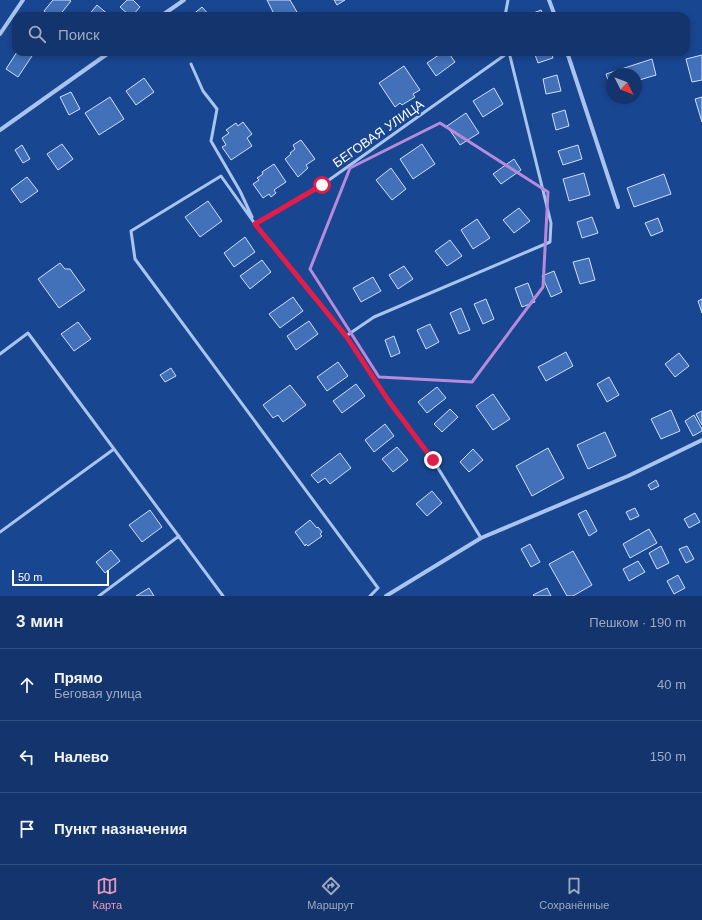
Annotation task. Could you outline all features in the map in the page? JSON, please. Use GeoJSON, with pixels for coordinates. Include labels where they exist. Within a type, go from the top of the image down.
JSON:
{"type":"FeatureCollection","features":[{"type":"Feature","properties":{"kind":"street"},"geometry":{"type":"LineString","coordinates":[[16,12],[24,0]]}},
{"type":"Feature","properties":{"kind":"street"},"geometry":{"type":"LineString","coordinates":[[167,12],[184,0]]}},
{"type":"Feature","properties":{"kind":"street"},"geometry":{"type":"LineString","coordinates":[[550,0],[554,12]]}},
{"type":"Feature","properties":{"kind":"street"},"geometry":{"type":"LineString","coordinates":[[0,34],[12,17]]}},
{"type":"Feature","properties":{"kind":"street"},"geometry":{"type":"LineString","coordinates":[[0,130],[104,56]]}},
{"type":"Feature","properties":{"kind":"street"},"geometry":{"type":"LineString","coordinates":[[568,56],[618,207]]}},
{"type":"Feature","properties":{"kind":"street"},"geometry":{"type":"LineString","coordinates":[[386,596],[481,538],[628,476],[702,440]]}},
{"type":"Feature","properties":{"kind":"lane"},"geometry":{"type":"LineString","coordinates":[[506,12],[508,0]]}},
{"type":"Feature","properties":{"kind":"lane","name":"БЕГОВАЯ УЛИЦА"},"geometry":{"type":"LineString","coordinates":[[255,224],[322,185],[503,56]]}},
{"type":"Feature","properties":{"kind":"lane"},"geometry":{"type":"LineString","coordinates":[[346,336],[374,317],[550,242],[551,223],[510,56]]}},
{"type":"Feature","properties":{"kind":"lane"},"geometry":{"type":"LineString","coordinates":[[191,64],[203,91],[217,109],[211,141],[240,191],[255,224]]}},
{"type":"Feature","properties":{"kind":"lane"},"geometry":{"type":"LineString","coordinates":[[370,596],[378,588],[135,259],[132,231],[221,176],[255,224],[346,336],[388,400],[433,460],[481,538]]}},
{"type":"Feature","properties":{"kind":"lane"},"geometry":{"type":"LineString","coordinates":[[0,354],[28,333],[223,596]]}},
{"type":"Feature","properties":{"kind":"lane"},"geometry":{"type":"LineString","coordinates":[[0,532],[114,449]]}},
{"type":"Feature","properties":{"kind":"lane"},"geometry":{"type":"LineString","coordinates":[[99,596],[178,536]]}},
{"type":"Feature","properties":{"kind":"highlighted area"},"geometry":{"type":"Polygon","coordinates":[[[440,123],[548,192],[543,287],[472,382],[379,377],[310,269],[350,168],[440,123]]]}},
{"type":"Feature","properties":{"kind":"building"},"geometry":{"type":"Polygon","coordinates":[[[53,0],[71,1],[62,12],[44,11],[53,0]]]}},
{"type":"Feature","properties":{"kind":"building"},"geometry":{"type":"Polygon","coordinates":[[[127,0],[133,0],[140,7],[136,12],[126,12],[120,7],[127,0]]]}},
{"type":"Feature","properties":{"kind":"building"},"geometry":{"type":"Polygon","coordinates":[[[267,0],[290,0],[297,12],[273,12],[267,0]]]}},
{"type":"Feature","properties":{"kind":"building"},"geometry":{"type":"Polygon","coordinates":[[[334,0],[345,0],[337,5],[334,0]]]}},
{"type":"Feature","properties":{"kind":"building"},"geometry":{"type":"Polygon","coordinates":[[[97,5],[105,12],[91,12],[97,5]]]}},
{"type":"Feature","properties":{"kind":"building"},"geometry":{"type":"Polygon","coordinates":[[[202,7],[206,12],[196,12],[202,7]]]}},
{"type":"Feature","properties":{"kind":"building"},"geometry":{"type":"Polygon","coordinates":[[[702,55],[702,80],[692,82],[686,59],[702,55]]]}},
{"type":"Feature","properties":{"kind":"building"},"geometry":{"type":"Polygon","coordinates":[[[14,56],[32,56],[18,77],[6,69],[14,56]]]}},
{"type":"Feature","properties":{"kind":"building"},"geometry":{"type":"Polygon","coordinates":[[[437,56],[451,56],[455,62],[436,76],[427,63],[437,56]]]}},
{"type":"Feature","properties":{"kind":"building"},"geometry":{"type":"Polygon","coordinates":[[[535,56],[552,56],[553,58],[538,63],[535,56]]]}},
{"type":"Feature","properties":{"kind":"building"},"geometry":{"type":"Polygon","coordinates":[[[652,59],[656,75],[642,79],[642,68],[624,68],[652,59]]]}},
{"type":"Feature","properties":{"kind":"building"},"geometry":{"type":"Polygon","coordinates":[[[404,66],[420,90],[413,94],[415,97],[402,105],[400,103],[395,107],[379,83],[404,66]]]}},
{"type":"Feature","properties":{"kind":"building"},"geometry":{"type":"Polygon","coordinates":[[[557,75],[561,91],[546,94],[543,79],[557,75]]]}},
{"type":"Feature","properties":{"kind":"building"},"geometry":{"type":"Polygon","coordinates":[[[144,78],[154,92],[136,105],[126,91],[144,78]]]}},
{"type":"Feature","properties":{"kind":"building"},"geometry":{"type":"Polygon","coordinates":[[[494,88],[503,104],[483,117],[473,101],[494,88]]]}},
{"type":"Feature","properties":{"kind":"building"},"geometry":{"type":"Polygon","coordinates":[[[71,92],[80,109],[69,115],[60,97],[71,92]]]}},
{"type":"Feature","properties":{"kind":"building"},"geometry":{"type":"Polygon","coordinates":[[[110,97],[124,119],[99,135],[85,113],[110,97]]]}},
{"type":"Feature","properties":{"kind":"building"},"geometry":{"type":"Polygon","coordinates":[[[702,97],[702,122],[695,99],[702,97]]]}},
{"type":"Feature","properties":{"kind":"building"},"geometry":{"type":"Polygon","coordinates":[[[565,110],[569,126],[556,130],[552,114],[565,110]]]}},
{"type":"Feature","properties":{"kind":"building"},"geometry":{"type":"Polygon","coordinates":[[[466,113],[479,133],[460,145],[447,126],[466,113]]]}},
{"type":"Feature","properties":{"kind":"building"},"geometry":{"type":"Polygon","coordinates":[[[243,122],[252,134],[247,138],[252,146],[231,160],[222,147],[226,145],[222,138],[229,133],[226,130],[236,123],[238,126],[243,122]]]}},
{"type":"Feature","properties":{"kind":"building"},"geometry":{"type":"Polygon","coordinates":[[[301,140],[315,159],[306,165],[308,168],[298,177],[285,159],[295,149],[293,145],[301,140]]]}},
{"type":"Feature","properties":{"kind":"building"},"geometry":{"type":"Polygon","coordinates":[[[62,144],[73,159],[58,170],[47,154],[62,144]]]}},
{"type":"Feature","properties":{"kind":"building"},"geometry":{"type":"Polygon","coordinates":[[[422,144],[435,164],[413,179],[400,159],[422,144]]]}},
{"type":"Feature","properties":{"kind":"building"},"geometry":{"type":"Polygon","coordinates":[[[22,145],[30,159],[23,163],[15,150],[22,145]]]}},
{"type":"Feature","properties":{"kind":"building"},"geometry":{"type":"Polygon","coordinates":[[[578,145],[582,159],[563,165],[558,151],[578,145]]]}},
{"type":"Feature","properties":{"kind":"building"},"geometry":{"type":"Polygon","coordinates":[[[514,159],[521,170],[501,184],[493,174],[514,159]]]}},
{"type":"Feature","properties":{"kind":"building"},"geometry":{"type":"Polygon","coordinates":[[[274,164],[286,182],[274,190],[276,193],[271,197],[269,194],[263,198],[253,184],[259,180],[257,178],[263,174],[262,172],[274,164]]]}},
{"type":"Feature","properties":{"kind":"building"},"geometry":{"type":"Polygon","coordinates":[[[391,168],[406,189],[392,200],[376,180],[391,168]]]}},
{"type":"Feature","properties":{"kind":"building"},"geometry":{"type":"Polygon","coordinates":[[[584,173],[590,195],[569,201],[563,179],[584,173]]]}},
{"type":"Feature","properties":{"kind":"building"},"geometry":{"type":"Polygon","coordinates":[[[664,174],[671,194],[634,207],[627,188],[664,174]]]}},
{"type":"Feature","properties":{"kind":"building"},"geometry":{"type":"Polygon","coordinates":[[[27,177],[38,191],[21,203],[11,189],[27,177]]]}},
{"type":"Feature","properties":{"kind":"building"},"geometry":{"type":"Polygon","coordinates":[[[208,201],[222,221],[200,237],[185,217],[208,201]]]}},
{"type":"Feature","properties":{"kind":"building"},"geometry":{"type":"Polygon","coordinates":[[[519,208],[530,221],[514,233],[503,220],[519,208]]]}},
{"type":"Feature","properties":{"kind":"building"},"geometry":{"type":"Polygon","coordinates":[[[592,217],[598,233],[582,238],[577,222],[592,217]]]}},
{"type":"Feature","properties":{"kind":"building"},"geometry":{"type":"Polygon","coordinates":[[[658,218],[663,231],[651,236],[645,223],[658,218]]]}},
{"type":"Feature","properties":{"kind":"building"},"geometry":{"type":"Polygon","coordinates":[[[477,219],[490,238],[473,249],[461,230],[477,219]]]}},
{"type":"Feature","properties":{"kind":"building"},"geometry":{"type":"Polygon","coordinates":[[[245,237],[255,252],[234,267],[224,253],[245,237]]]}},
{"type":"Feature","properties":{"kind":"building"},"geometry":{"type":"Polygon","coordinates":[[[450,240],[462,256],[447,266],[435,251],[450,240]]]}},
{"type":"Feature","properties":{"kind":"building"},"geometry":{"type":"Polygon","coordinates":[[[589,258],[595,280],[580,284],[573,262],[589,258]]]}},
{"type":"Feature","properties":{"kind":"building"},"geometry":{"type":"Polygon","coordinates":[[[262,260],[271,272],[250,289],[240,276],[262,260]]]}},
{"type":"Feature","properties":{"kind":"building"},"geometry":{"type":"Polygon","coordinates":[[[60,263],[65,269],[70,269],[85,290],[59,308],[38,279],[60,263]]]}},
{"type":"Feature","properties":{"kind":"building"},"geometry":{"type":"Polygon","coordinates":[[[404,266],[413,279],[398,289],[389,275],[404,266]]]}},
{"type":"Feature","properties":{"kind":"building"},"geometry":{"type":"Polygon","coordinates":[[[554,271],[562,292],[551,297],[542,276],[554,271]]]}},
{"type":"Feature","properties":{"kind":"building"},"geometry":{"type":"Polygon","coordinates":[[[373,277],[381,291],[361,302],[353,288],[373,277]]]}},
{"type":"Feature","properties":{"kind":"building"},"geometry":{"type":"Polygon","coordinates":[[[528,283],[535,302],[522,307],[515,288],[528,283]]]}},
{"type":"Feature","properties":{"kind":"building"},"geometry":{"type":"Polygon","coordinates":[[[293,297],[303,311],[280,328],[269,314],[293,297]]]}},
{"type":"Feature","properties":{"kind":"building"},"geometry":{"type":"Polygon","coordinates":[[[486,299],[494,319],[483,324],[474,304],[486,299]]]}},
{"type":"Feature","properties":{"kind":"building"},"geometry":{"type":"Polygon","coordinates":[[[702,299],[702,313],[698,301],[702,299]]]}},
{"type":"Feature","properties":{"kind":"building"},"geometry":{"type":"Polygon","coordinates":[[[461,308],[470,330],[459,334],[450,313],[461,308]]]}},
{"type":"Feature","properties":{"kind":"building"},"geometry":{"type":"Polygon","coordinates":[[[309,321],[318,334],[296,350],[287,336],[309,321]]]}},
{"type":"Feature","properties":{"kind":"building"},"geometry":{"type":"Polygon","coordinates":[[[78,322],[91,339],[74,351],[61,334],[78,322]]]}},
{"type":"Feature","properties":{"kind":"building"},"geometry":{"type":"Polygon","coordinates":[[[430,324],[439,342],[426,349],[417,330],[430,324]]]}},
{"type":"Feature","properties":{"kind":"building"},"geometry":{"type":"Polygon","coordinates":[[[394,336],[400,353],[391,357],[385,340],[394,336]]]}},
{"type":"Feature","properties":{"kind":"building"},"geometry":{"type":"Polygon","coordinates":[[[566,352],[573,366],[546,381],[538,367],[566,352]]]}},
{"type":"Feature","properties":{"kind":"building"},"geometry":{"type":"Polygon","coordinates":[[[679,353],[689,366],[675,377],[665,364],[679,353]]]}},
{"type":"Feature","properties":{"kind":"building"},"geometry":{"type":"Polygon","coordinates":[[[338,362],[348,376],[327,391],[317,377],[338,362]]]}},
{"type":"Feature","properties":{"kind":"building"},"geometry":{"type":"Polygon","coordinates":[[[171,368],[176,376],[165,382],[160,375],[171,368]]]}},
{"type":"Feature","properties":{"kind":"building"},"geometry":{"type":"Polygon","coordinates":[[[609,377],[619,395],[607,402],[597,384],[609,377]]]}},
{"type":"Feature","properties":{"kind":"building"},"geometry":{"type":"Polygon","coordinates":[[[356,384],[365,396],[342,413],[333,401],[356,384]]]}},
{"type":"Feature","properties":{"kind":"building"},"geometry":{"type":"Polygon","coordinates":[[[290,385],[306,405],[283,422],[278,415],[273,418],[263,405],[290,385]]]}},
{"type":"Feature","properties":{"kind":"building"},"geometry":{"type":"Polygon","coordinates":[[[437,387],[446,398],[427,413],[418,402],[437,387]]]}},
{"type":"Feature","properties":{"kind":"building"},"geometry":{"type":"Polygon","coordinates":[[[493,394],[510,419],[493,430],[476,406],[493,394]]]}},
{"type":"Feature","properties":{"kind":"building"},"geometry":{"type":"Polygon","coordinates":[[[450,409],[458,417],[442,432],[434,424],[450,409]]]}},
{"type":"Feature","properties":{"kind":"building"},"geometry":{"type":"Polygon","coordinates":[[[671,410],[680,431],[661,439],[651,419],[671,410]]]}},
{"type":"Feature","properties":{"kind":"building"},"geometry":{"type":"Polygon","coordinates":[[[702,411],[702,425],[696,414],[702,411]]]}},
{"type":"Feature","properties":{"kind":"building"},"geometry":{"type":"Polygon","coordinates":[[[694,415],[702,431],[693,436],[685,421],[694,415]]]}},
{"type":"Feature","properties":{"kind":"building"},"geometry":{"type":"Polygon","coordinates":[[[385,424],[394,436],[374,452],[365,440],[385,424]]]}},
{"type":"Feature","properties":{"kind":"building"},"geometry":{"type":"Polygon","coordinates":[[[605,432],[616,456],[588,469],[577,445],[605,432]]]}},
{"type":"Feature","properties":{"kind":"building"},"geometry":{"type":"Polygon","coordinates":[[[397,447],[408,460],[393,472],[382,459],[397,447]]]}},
{"type":"Feature","properties":{"kind":"building"},"geometry":{"type":"Polygon","coordinates":[[[548,448],[564,478],[532,496],[516,466],[548,448]]]}},
{"type":"Feature","properties":{"kind":"building"},"geometry":{"type":"Polygon","coordinates":[[[473,449],[483,460],[469,472],[460,462],[473,449]]]}},
{"type":"Feature","properties":{"kind":"building"},"geometry":{"type":"Polygon","coordinates":[[[340,453],[351,468],[330,484],[325,478],[318,483],[311,475],[340,453]]]}},
{"type":"Feature","properties":{"kind":"building"},"geometry":{"type":"Polygon","coordinates":[[[656,480],[659,486],[651,490],[648,485],[656,480]]]}},
{"type":"Feature","properties":{"kind":"building"},"geometry":{"type":"Polygon","coordinates":[[[432,491],[442,503],[427,516],[416,504],[432,491]]]}},
{"type":"Feature","properties":{"kind":"building"},"geometry":{"type":"Polygon","coordinates":[[[635,508],[639,516],[630,520],[626,512],[635,508]]]}},
{"type":"Feature","properties":{"kind":"building"},"geometry":{"type":"Polygon","coordinates":[[[150,510],[162,527],[142,542],[129,525],[150,510]]]}},
{"type":"Feature","properties":{"kind":"building"},"geometry":{"type":"Polygon","coordinates":[[[586,510],[597,531],[589,536],[578,514],[586,510]]]}},
{"type":"Feature","properties":{"kind":"building"},"geometry":{"type":"Polygon","coordinates":[[[695,513],[700,522],[689,528],[684,519],[695,513]]]}},
{"type":"Feature","properties":{"kind":"building"},"geometry":{"type":"Polygon","coordinates":[[[310,520],[322,532],[320,534],[322,536],[308,546],[306,544],[305,546],[295,532],[310,520]]]}},
{"type":"Feature","properties":{"kind":"building"},"geometry":{"type":"Polygon","coordinates":[[[649,529],[657,543],[630,558],[623,544],[649,529]]]}},
{"type":"Feature","properties":{"kind":"building"},"geometry":{"type":"Polygon","coordinates":[[[530,544],[540,562],[531,567],[521,549],[530,544]]]}},
{"type":"Feature","properties":{"kind":"building"},"geometry":{"type":"Polygon","coordinates":[[[661,546],[669,563],[657,569],[649,553],[661,546]]]}},
{"type":"Feature","properties":{"kind":"building"},"geometry":{"type":"Polygon","coordinates":[[[687,546],[694,559],[686,563],[679,549],[687,546]]]}},
{"type":"Feature","properties":{"kind":"building"},"geometry":{"type":"Polygon","coordinates":[[[111,550],[120,561],[105,573],[96,562],[111,550]]]}},
{"type":"Feature","properties":{"kind":"building"},"geometry":{"type":"Polygon","coordinates":[[[573,551],[592,585],[573,596],[567,596],[549,564],[573,551]]]}},
{"type":"Feature","properties":{"kind":"building"},"geometry":{"type":"Polygon","coordinates":[[[638,561],[645,572],[629,581],[623,569],[638,561]]]}},
{"type":"Feature","properties":{"kind":"building"},"geometry":{"type":"Polygon","coordinates":[[[678,575],[685,588],[674,594],[667,581],[678,575]]]}},
{"type":"Feature","properties":{"kind":"building"},"geometry":{"type":"Polygon","coordinates":[[[149,588],[154,596],[136,596],[149,588]]]}},
{"type":"Feature","properties":{"kind":"building"},"geometry":{"type":"Polygon","coordinates":[[[547,588],[551,596],[533,595],[547,588]]]}},
{"type":"Feature","properties":{"kind":"route"},"geometry":{"type":"LineString","coordinates":[[322,185],[255,224],[346,336],[388,400],[433,460]]}}]}
